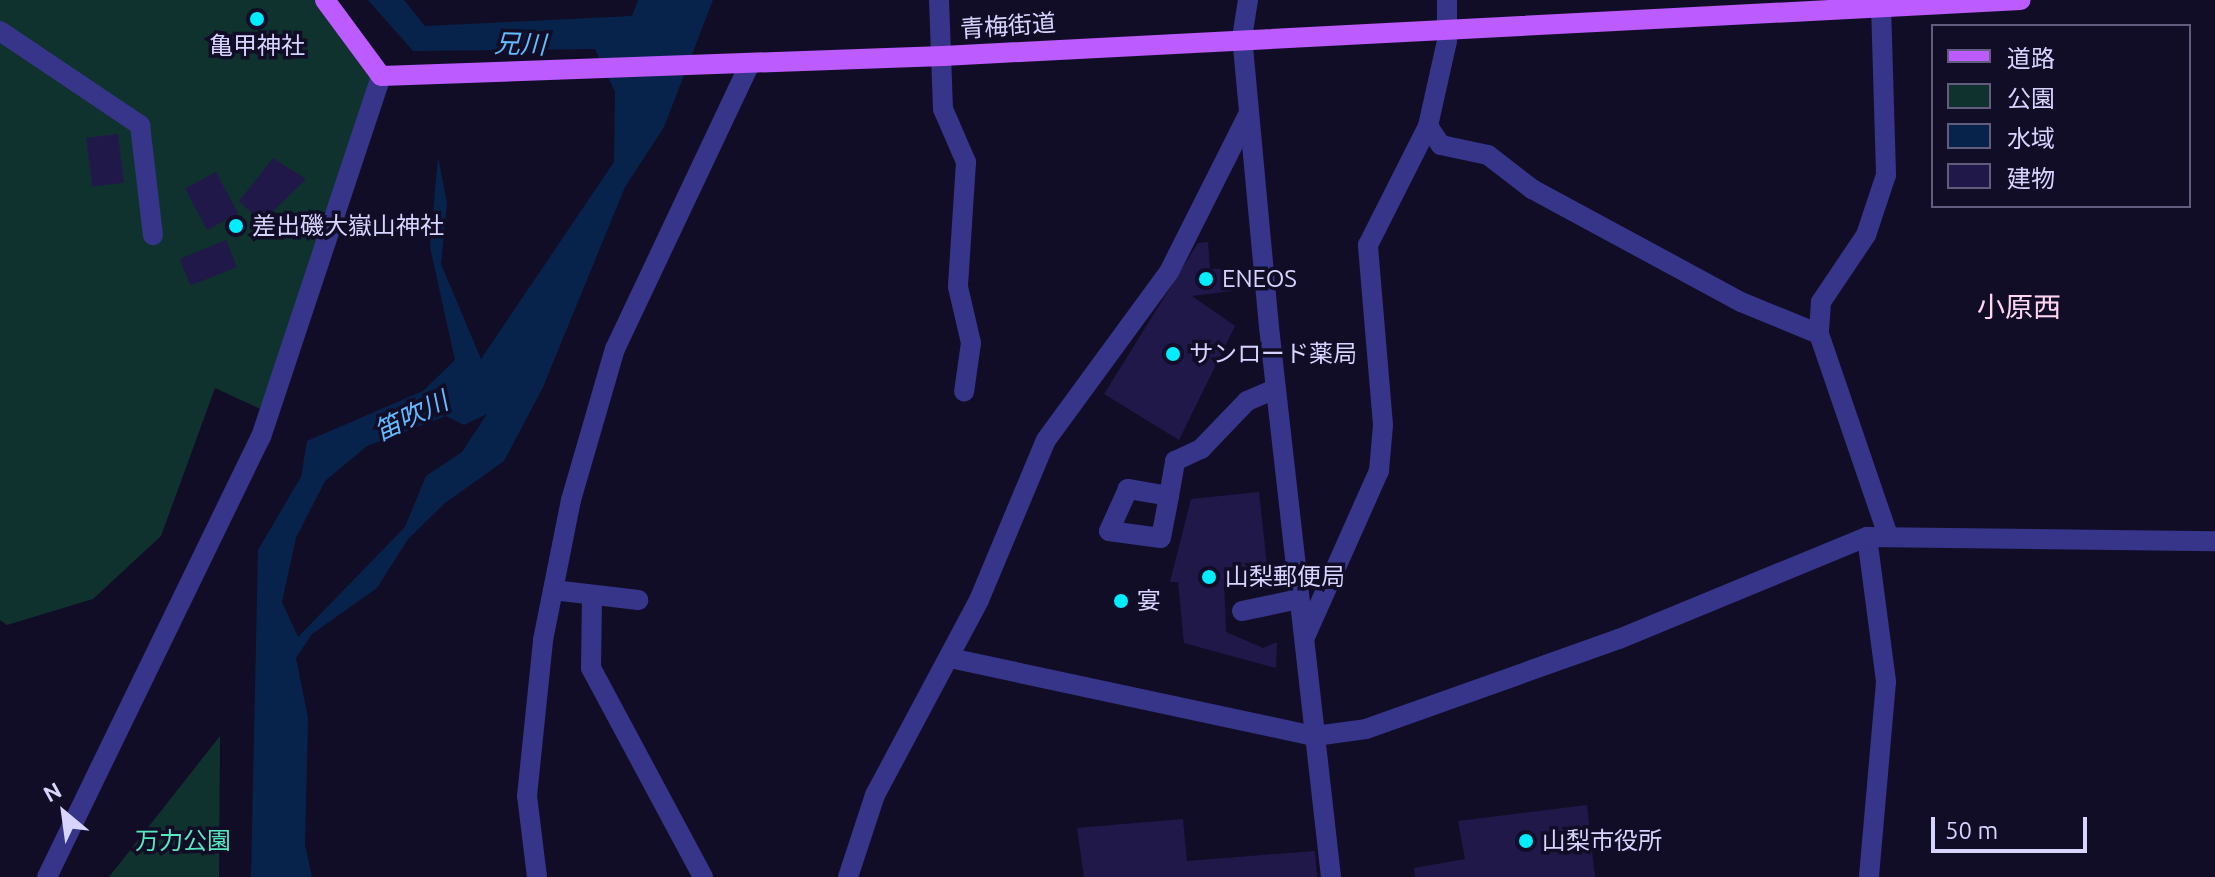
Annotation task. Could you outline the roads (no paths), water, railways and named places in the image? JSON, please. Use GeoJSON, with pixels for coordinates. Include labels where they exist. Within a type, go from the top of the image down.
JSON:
{"type":"FeatureCollection","features":[{"type":"Feature","properties":{"kind":"main road"},"geometry":{"type":"LineString","coordinates":[[325,0],[381,76]]}},
{"type":"Feature","properties":{"kind":"main road","name":"青梅街道"},"geometry":{"type":"LineString","coordinates":[[381,76],[409,72],[741,65],[943,56],[1242,36],[2021,0]]}},
{"type":"Feature","properties":{"kind":"street"},"geometry":{"type":"LineString","coordinates":[[939,0],[943,109],[966,162],[958,287],[971,343],[964,392]]}},
{"type":"Feature","properties":{"kind":"street"},"geometry":{"type":"LineString","coordinates":[[1248,0],[1242,36],[1275,389],[1331,877]]}},
{"type":"Feature","properties":{"kind":"street"},"geometry":{"type":"LineString","coordinates":[[1305,637],[1379,471],[1383,425],[1368,245],[1428,126],[1447,28],[1447,0]]}},
{"type":"Feature","properties":{"kind":"street"},"geometry":{"type":"LineString","coordinates":[[1881,5],[1886,175],[1866,235],[1821,302],[1819,334],[1888,535]]}},
{"type":"Feature","properties":{"kind":"street"},"geometry":{"type":"LineString","coordinates":[[0,31],[140,125],[153,235]]}},
{"type":"Feature","properties":{"kind":"street"},"geometry":{"type":"LineString","coordinates":[[537,877],[527,796],[553,590],[615,349],[741,65]]}},
{"type":"Feature","properties":{"kind":"street"},"geometry":{"type":"LineString","coordinates":[[47,877],[261,437],[381,76]]}},
{"type":"Feature","properties":{"kind":"street"},"geometry":{"type":"LineString","coordinates":[[848,877],[875,795],[950,658],[1046,440],[1169,272],[1249,113]]}},
{"type":"Feature","properties":{"kind":"street"},"geometry":{"type":"LineString","coordinates":[[1428,126],[1441,145],[1488,155],[1532,189],[1741,302],[1819,334]]}},
{"type":"Feature","properties":{"kind":"street"},"geometry":{"type":"LineString","coordinates":[[1169,496],[1175,461],[1201,449],[1247,401],[1275,389]]}},
{"type":"Feature","properties":{"kind":"street"},"geometry":{"type":"LineString","coordinates":[[950,658],[1315,736],[1366,729],[1605,644],[1867,537],[2215,541]]}},
{"type":"Feature","properties":{"kind":"street"},"geometry":{"type":"LineString","coordinates":[[1867,537],[1886,682],[1869,877]]}},
{"type":"Feature","properties":{"kind":"street"},"geometry":{"type":"LineString","coordinates":[[553,590],[638,600]]}},
{"type":"Feature","properties":{"kind":"street"},"geometry":{"type":"LineString","coordinates":[[592,597],[591,668],[703,877]]}},
{"type":"Feature","properties":{"kind":"street"},"geometry":{"type":"LineString","coordinates":[[1242,611],[1299,599]]}},
{"type":"Feature","properties":{"kind":"water"},"geometry":{"type":"Polygon","coordinates":[[[368,0],[404,0],[425,26],[632,16],[638,0],[713,0],[664,127],[625,187],[543,387],[504,461],[445,503],[408,539],[377,588],[312,634],[296,658],[308,718],[305,845],[312,877],[251,877],[258,550],[301,477],[307,441],[423,391],[455,360],[430,247],[438,157],[447,203],[441,264],[481,359],[614,162],[615,92],[595,49],[413,51],[368,0]],[[487,414],[464,425],[446,416],[367,446],[325,481],[296,538],[282,602],[298,637],[405,527],[426,476],[462,452],[487,414]]]}},
{"type":"Feature","properties":{"kind":"place","name":"亀甲神社"},"geometry":{"type":"Point","coordinates":[257,19]}},
{"type":"Feature","properties":{"kind":"place","name":"差出磯大嶽山神社"},"geometry":{"type":"Point","coordinates":[236,226]}},
{"type":"Feature","properties":{"kind":"place","name":"ENEOS"},"geometry":{"type":"Point","coordinates":[1206,279]}},
{"type":"Feature","properties":{"kind":"place","name":"サンロード薬局"},"geometry":{"type":"Point","coordinates":[1173,354]}},
{"type":"Feature","properties":{"kind":"place","name":"山梨郵便局"},"geometry":{"type":"Point","coordinates":[1209,577]}},
{"type":"Feature","properties":{"kind":"place","name":"宴"},"geometry":{"type":"Point","coordinates":[1121,601]}},
{"type":"Feature","properties":{"kind":"place","name":"山梨市役所"},"geometry":{"type":"Point","coordinates":[1526,841]}},
{"type":"Feature","properties":{"kind":"district","name":"小原西"},"geometry":{"type":"Point","coordinates":[2019,307]}},
{"type":"Feature","properties":{"kind":"water label","name":"兄川"},"geometry":{"type":"Point","coordinates":[520,44]}},
{"type":"Feature","properties":{"kind":"water label","name":"笛吹川"},"geometry":{"type":"Point","coordinates":[411,416]}},
{"type":"Feature","properties":{"kind":"park label","name":"万力公園"},"geometry":{"type":"Point","coordinates":[183,841]}}]}
